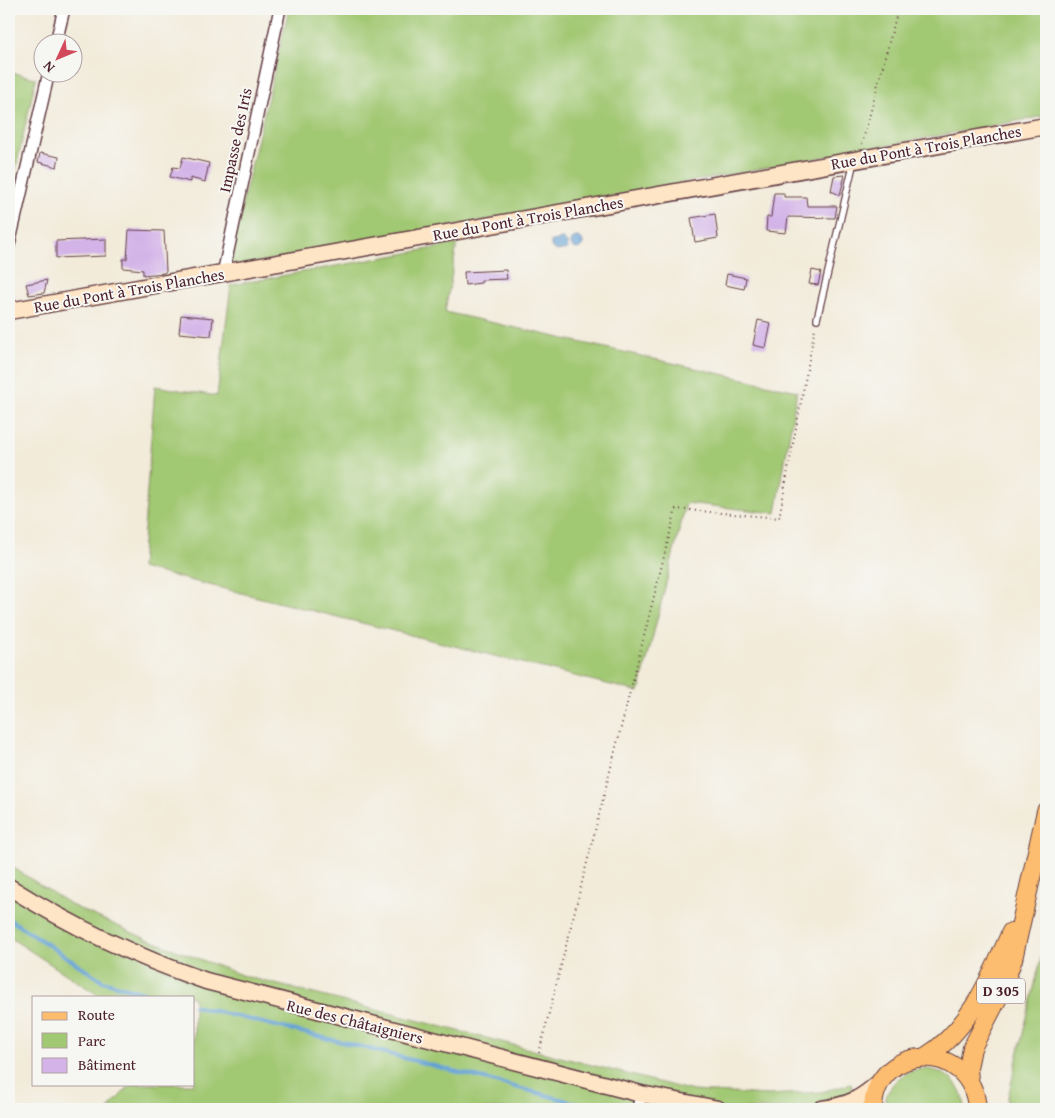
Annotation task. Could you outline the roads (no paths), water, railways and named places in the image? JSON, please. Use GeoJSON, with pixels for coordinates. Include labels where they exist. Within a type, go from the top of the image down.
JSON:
{"type":"FeatureCollection","features":[{"type":"Feature","properties":{"kind":"main road","name":"D 305"},"geometry":{"type":"LineString","coordinates":[[977,1099],[968,1068],[972,1048],[1007,977],[1046,811]]}},
{"type":"Feature","properties":{"kind":"main road","name":"D 305"},"geometry":{"type":"LineString","coordinates":[[925,1057],[948,1039],[978,1000],[997,963],[1026,897]]}},
{"type":"Feature","properties":{"kind":"main road"},"geometry":{"type":"LineString","coordinates":[[873,1109],[876,1092],[881,1081],[900,1064],[925,1057],[950,1064],[977,1099]]}},
{"type":"Feature","properties":{"kind":"street"},"geometry":{"type":"LineString","coordinates":[[58,32],[64,9]]}},
{"type":"Feature","properties":{"kind":"street","name":"Impasse des Iris"},"geometry":{"type":"LineString","coordinates":[[223,274],[279,13]]}},
{"type":"Feature","properties":{"kind":"street"},"geometry":{"type":"LineString","coordinates":[[9,245],[47,82]]}},
{"type":"Feature","properties":{"kind":"street","name":"Rue du Pont à Trois Planches"},"geometry":{"type":"LineString","coordinates":[[9,311],[1046,126]]}},
{"type":"Feature","properties":{"kind":"street","name":"Rue des Châtaigniers"},"geometry":{"type":"LineString","coordinates":[[9,887],[90,934],[144,958],[192,976],[258,996],[535,1067],[639,1104],[718,1109]]}},
{"type":"Feature","properties":{"kind":"street"},"geometry":{"type":"LineString","coordinates":[[822,1109],[851,1104],[863,1097],[881,1081]]}},
{"type":"Feature","properties":{"kind":"lane"},"geometry":{"type":"LineString","coordinates":[[817,319],[856,159]]}},
{"type":"Feature","properties":{"kind":"water"},"geometry":{"type":"Polygon","coordinates":[[[579,237],[582,238],[582,248],[575,249],[572,248],[571,241],[572,238],[579,237]]]}},
{"type":"Feature","properties":{"kind":"water"},"geometry":{"type":"Polygon","coordinates":[[[563,239],[567,243],[568,249],[557,251],[551,247],[551,241],[563,239]]]}},
{"type":"Feature","properties":{"kind":"waterway"},"geometry":{"type":"LineString","coordinates":[[9,919],[103,981],[154,996]]}},
{"type":"Feature","properties":{"kind":"waterway"},"geometry":{"type":"LineString","coordinates":[[195,1006],[366,1048],[599,1109]]}}]}
